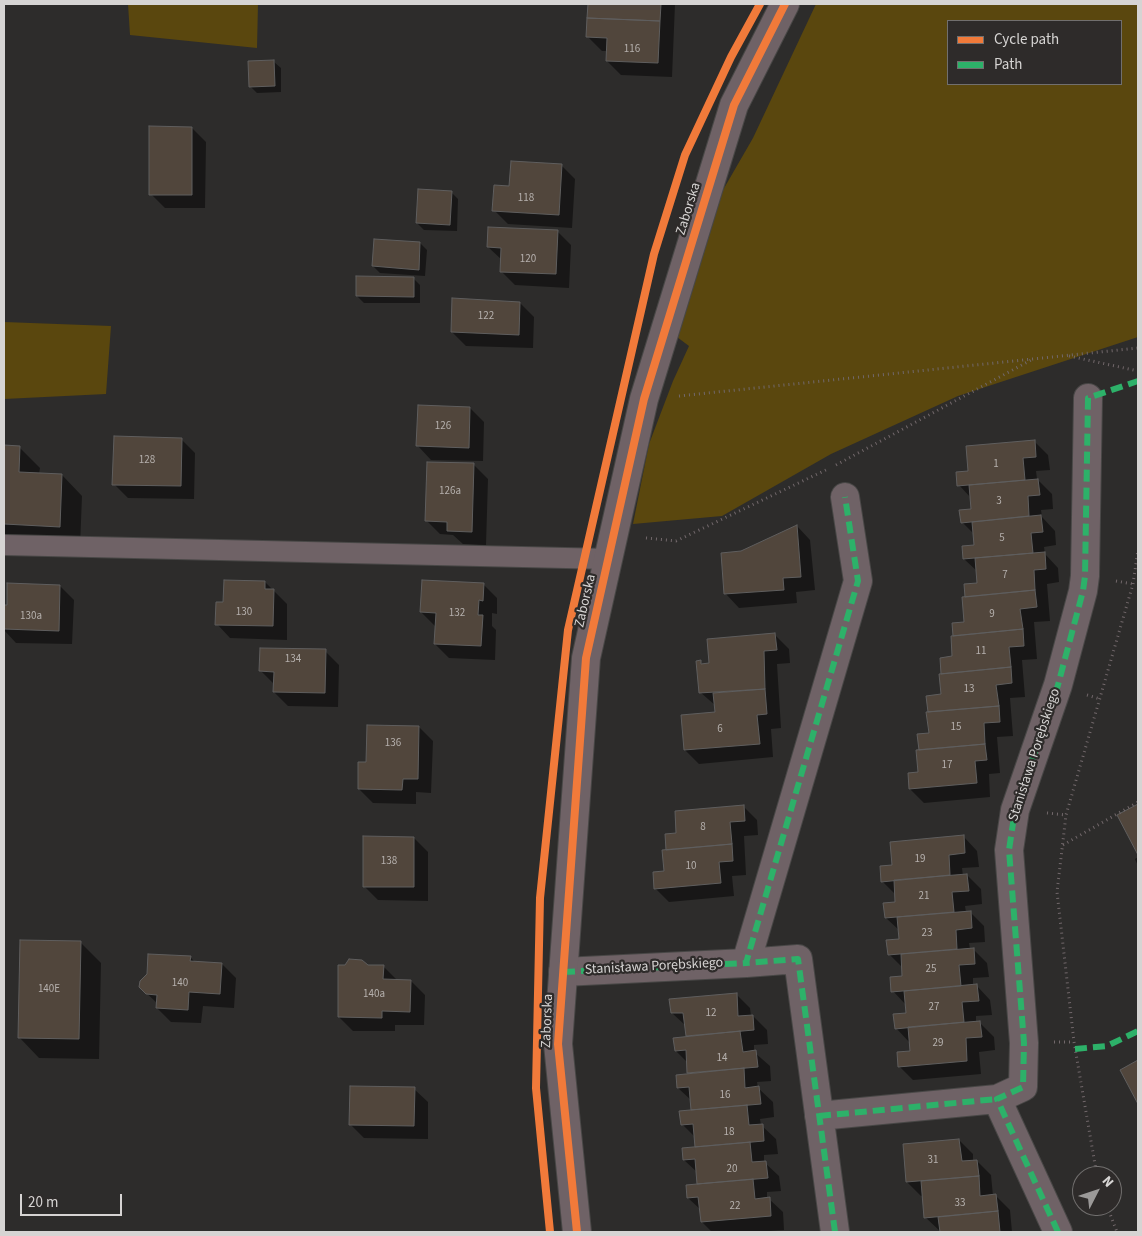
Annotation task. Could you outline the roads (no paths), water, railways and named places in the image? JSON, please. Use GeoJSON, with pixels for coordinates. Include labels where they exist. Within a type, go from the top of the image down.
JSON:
{"type":"FeatureCollection","features":[{"type":"Feature","properties":{"kind":"street","name":"Zaborska"},"geometry":{"type":"LineString","coordinates":[[577,1232],[558,1044],[586,658],[644,399],[734,105],[785,4]]}},
{"type":"Feature","properties":{"kind":"street","name":"Stanisława Porębskiego"},"geometry":{"type":"LineString","coordinates":[[820,1116],[997,1099],[1023,1087],[1024,1043],[1009,850],[1015,810],[1058,685],[1083,591],[1085,576],[1088,398]]}},
{"type":"Feature","properties":{"kind":"street"},"geometry":{"type":"LineString","coordinates":[[746,963],[858,581],[845,497]]}},
{"type":"Feature","properties":{"kind":"street","name":"Stanisława Porębskiego"},"geometry":{"type":"LineString","coordinates":[[563,972],[798,959],[836,1232]]}},
{"type":"Feature","properties":{"kind":"street"},"geometry":{"type":"LineString","coordinates":[[997,1099],[1058,1232]]}},
{"type":"Feature","properties":{"kind":"lane"},"geometry":{"type":"LineString","coordinates":[[4,545],[612,547]]}}]}
